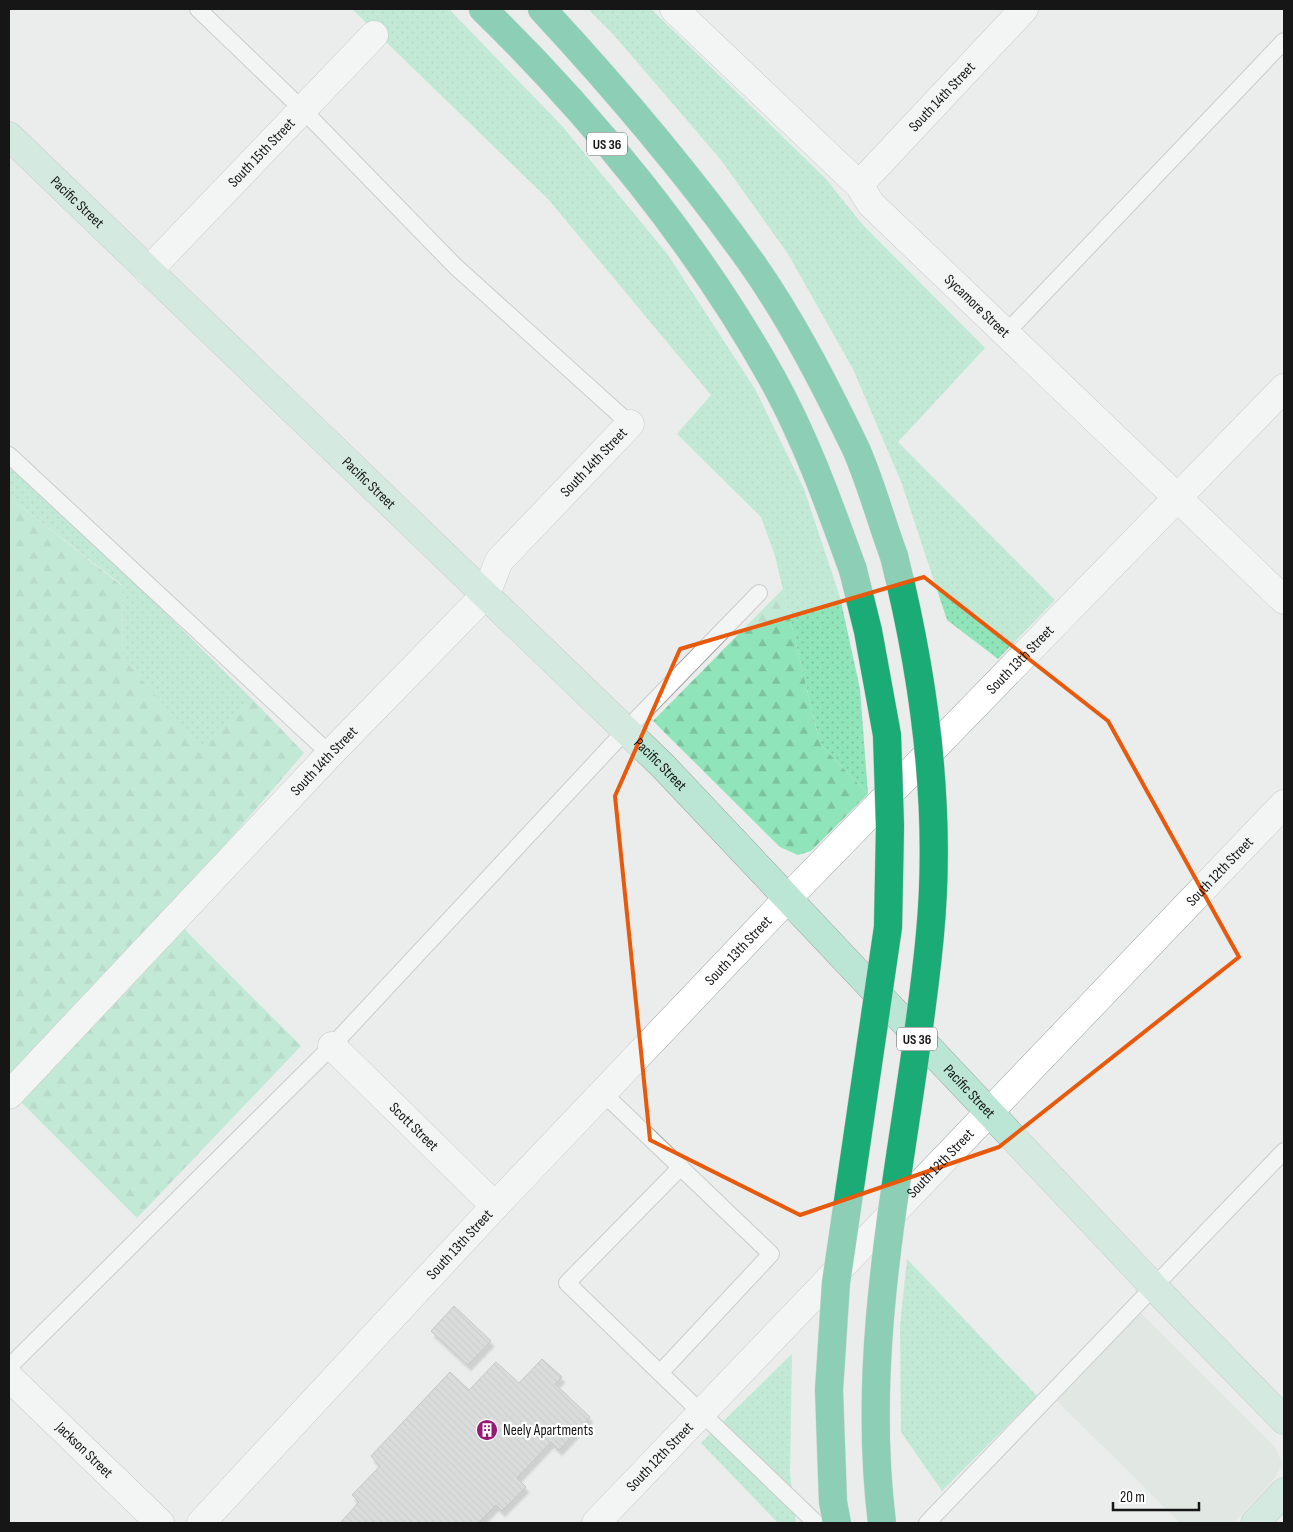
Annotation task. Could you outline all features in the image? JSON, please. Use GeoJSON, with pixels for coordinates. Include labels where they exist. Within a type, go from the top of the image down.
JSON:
{"type":"FeatureCollection","features":[{"type":"Feature","properties":{"kind":"highway","name":"US 36"},"geometry":{"type":"LineString","coordinates":[[483,9],[582,114],[656,204],[718,290],[772,378],[817,470],[853,570],[868,631],[886,735],[890,826],[888,927],[836,1283],[829,1390],[833,1502],[837,1523]]}},
{"type":"Feature","properties":{"kind":"highway","name":"US 36"},"geometry":{"type":"LineString","coordinates":[[542,9],[616,90],[689,179],[752,263],[811,359],[857,452],[894,556],[908,611],[927,726],[935,829],[930,933],[925,979],[881,1287],[875,1401],[882,1523]]}},
{"type":"Feature","properties":{"kind":"street","name":"South 14th Street"},"geometry":{"type":"LineString","coordinates":[[859,185],[1024,9]]}},
{"type":"Feature","properties":{"kind":"street","name":"Sycamore Street"},"geometry":{"type":"LineString","coordinates":[[682,11],[859,185],[871,204],[1284,600]]}},
{"type":"Feature","properties":{"kind":"street","name":"South 15th Street"},"geometry":{"type":"LineString","coordinates":[[148,271],[304,111],[374,35]]}},
{"type":"Feature","properties":{"kind":"street","name":"Pacific Street"},"geometry":{"type":"LineString","coordinates":[[9,136],[486,594],[662,766],[1154,1287],[1284,1420]]}},
{"type":"Feature","properties":{"kind":"street","name":"South 13th Street"},"geometry":{"type":"LineString","coordinates":[[201,1523],[495,1206],[788,898],[1284,388]]}},
{"type":"Feature","properties":{"kind":"street","name":"South 14th Street"},"geometry":{"type":"LineString","coordinates":[[9,1095],[330,754],[486,594],[499,561],[630,424]]}},
{"type":"Feature","properties":{"kind":"street","name":"South 12th Street"},"geometry":{"type":"LineString","coordinates":[[596,1523],[1284,804]]}},
{"type":"Feature","properties":{"kind":"street","name":"Scott Street"},"geometry":{"type":"LineString","coordinates":[[332,1046],[495,1206]]}},
{"type":"Feature","properties":{"kind":"street","name":"Jackson Street"},"geometry":{"type":"LineString","coordinates":[[9,1377],[160,1523]]}},
{"type":"Feature","properties":{"kind":"street"},"geometry":{"type":"LineString","coordinates":[[1255,1523],[1284,1492]]}},
{"type":"Feature","properties":{"kind":"lane"},"geometry":{"type":"LineString","coordinates":[[198,9],[304,111],[455,266],[630,424]]}},
{"type":"Feature","properties":{"kind":"lane"},"geometry":{"type":"LineString","coordinates":[[1006,333],[1284,41]]}},
{"type":"Feature","properties":{"kind":"lane"},"geometry":{"type":"LineString","coordinates":[[9,455],[330,754]]}},
{"type":"Feature","properties":{"kind":"lane"},"geometry":{"type":"LineString","coordinates":[[9,1366],[332,1046],[626,730],[759,593]]}},
{"type":"Feature","properties":{"kind":"lane"},"geometry":{"type":"LineString","coordinates":[[602,1093],[771,1254],[660,1373]]}},
{"type":"Feature","properties":{"kind":"lane"},"geometry":{"type":"LineString","coordinates":[[927,1523],[1284,1150]]}},
{"type":"Feature","properties":{"kind":"lane"},"geometry":{"type":"LineString","coordinates":[[680,1166],[567,1283],[700,1414],[816,1523]]}},
{"type":"Feature","properties":{"kind":"highlighted area"},"geometry":{"type":"Polygon","coordinates":[[[924,577],[1108,721],[1239,957],[999,1147],[800,1215],[650,1140],[615,796],[680,649],[924,577]]]}},
{"type":"Feature","properties":{"kind":"shaded area"},"geometry":{"type":"Polygon","coordinates":[[[1141,1313],[1275,1447],[1282,1463],[1275,1478],[1234,1523],[1180,1523],[1057,1401],[1141,1313]]]}},
{"type":"Feature","properties":{"kind":"green space"},"geometry":{"type":"Polygon","coordinates":[[[352,9],[449,9],[563,127],[668,255],[755,389],[804,489],[840,597],[860,689],[868,794],[820,744],[775,556],[761,517],[677,434],[711,395],[548,199],[352,9]]]}},
{"type":"Feature","properties":{"kind":"green space"},"geometry":{"type":"Polygon","coordinates":[[[588,9],[651,9],[826,179],[862,224],[985,348],[898,442],[1055,600],[998,659],[947,620],[902,484],[853,369],[788,254],[721,160],[613,34],[588,9]]]}},
{"type":"Feature","properties":{"kind":"green space"},"geometry":{"type":"Polygon","coordinates":[[[9,457],[253,700],[202,750],[123,658],[122,585],[9,497],[9,457]]]}},
{"type":"Feature","properties":{"kind":"green space"},"geometry":{"type":"Polygon","coordinates":[[[9,497],[122,586],[123,658],[202,749],[253,700],[304,753],[169,910],[189,934],[301,1046],[137,1218],[9,1090],[9,497]]]}},
{"type":"Feature","properties":{"kind":"green space"},"geometry":{"type":"Polygon","coordinates":[[[783,589],[820,744],[868,794],[811,851],[798,855],[780,847],[653,721],[783,589]]]}},
{"type":"Feature","properties":{"kind":"green space"},"geometry":{"type":"Polygon","coordinates":[[[907,1259],[1037,1396],[942,1491],[901,1432],[900,1326],[907,1259]]]}},
{"type":"Feature","properties":{"kind":"green space"},"geometry":{"type":"Polygon","coordinates":[[[792,1354],[790,1473],[796,1523],[778,1523],[701,1443],[792,1354]]]}},
{"type":"Feature","properties":{"kind":"building"},"geometry":{"type":"Polygon","coordinates":[[[454,1306],[491,1341],[468,1365],[431,1331],[454,1306]]]}},
{"type":"Feature","properties":{"kind":"building","name":"Neely Apartments"},"geometry":{"type":"Polygon","coordinates":[[[542,1359],[562,1377],[555,1384],[590,1417],[559,1450],[551,1442],[517,1478],[526,1487],[502,1511],[496,1505],[478,1523],[340,1523],[359,1502],[352,1495],[380,1466],[371,1456],[450,1372],[469,1390],[496,1362],[519,1383],[542,1359]]]}},
{"type":"Feature","properties":{"kind":"place","name":"Neely Apartments"},"geometry":{"type":"Point","coordinates":[487,1430]}}]}
